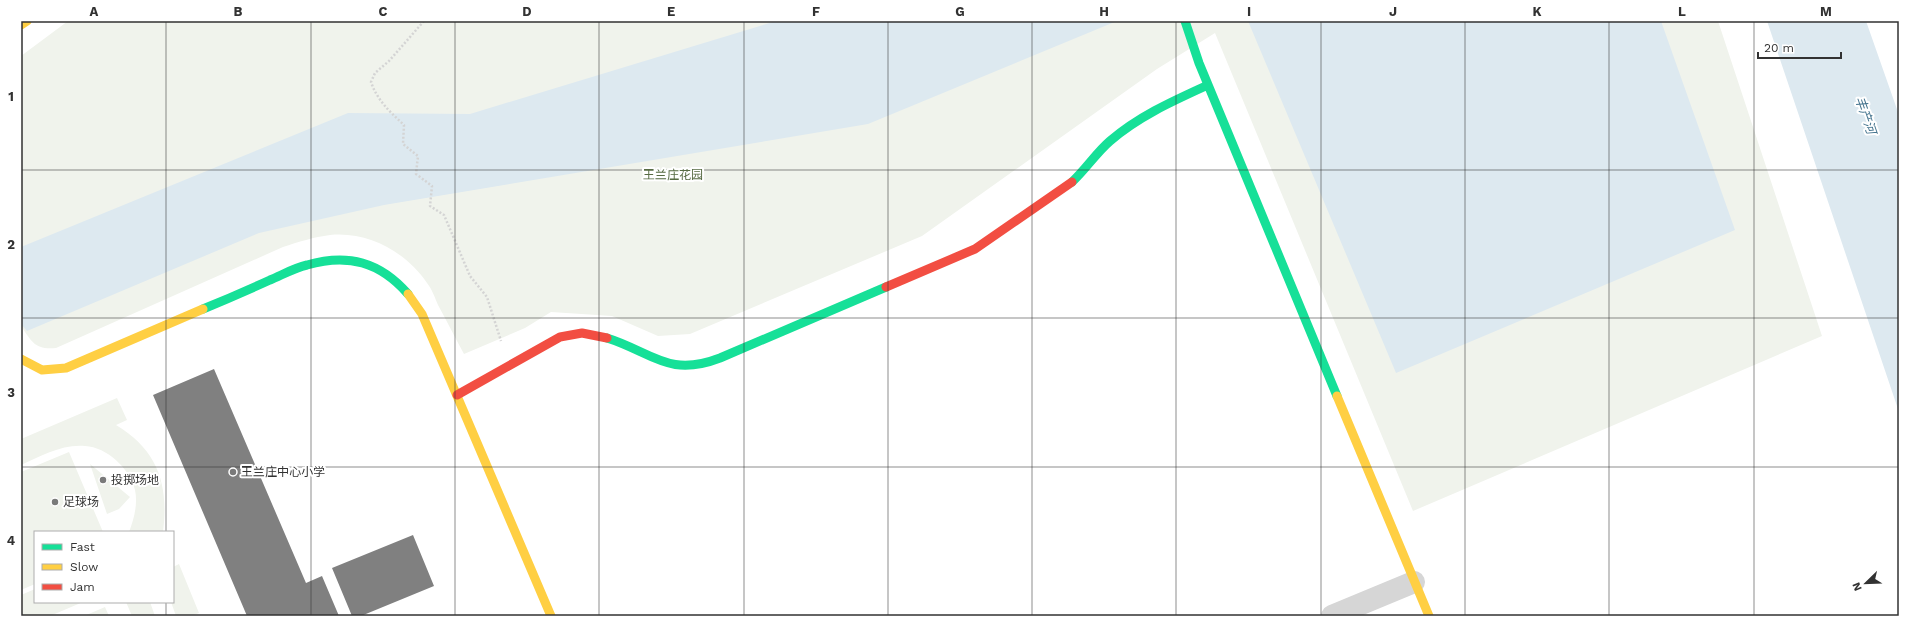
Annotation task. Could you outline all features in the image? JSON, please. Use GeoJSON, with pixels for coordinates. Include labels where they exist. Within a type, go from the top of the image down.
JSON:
{"type":"FeatureCollection","features":[{"type":"Feature","properties":{"kind":"street"},"geometry":{"type":"LineString","coordinates":[[21,25],[27,21]]}},
{"type":"Feature","properties":{"kind":"street"},"geometry":{"type":"LineString","coordinates":[[1185,21],[1208,85],[1429,616]]}},
{"type":"Feature","properties":{"kind":"street"},"geometry":{"type":"LineString","coordinates":[[456,395],[509,364],[569,334],[584,333],[603,337],[637,349],[667,364],[680,366],[709,363],[975,249],[1073,181],[1109,142],[1135,121],[1168,103],[1208,85]]}},
{"type":"Feature","properties":{"kind":"street"},"geometry":{"type":"LineString","coordinates":[[21,359],[35,369],[50,371],[66,368],[306,265],[328,260],[350,260],[368,264],[389,274],[407,291],[422,314],[551,616]]}},
{"type":"Feature","properties":{"kind":"street"},"geometry":{"type":"LineString","coordinates":[[1332,616],[1414,582]]}},
{"type":"Feature","properties":{"kind":"path"},"geometry":{"type":"LineString","coordinates":[[424,21],[389,61],[375,73],[371,82],[374,91],[384,106],[404,126],[403,144],[418,156],[416,174],[432,186],[430,206],[444,214],[470,276],[487,297],[509,364]]}},
{"type":"Feature","properties":{"kind":"green space","name":"王兰庄花园"},"geometry":{"type":"Polygon","coordinates":[[[68,21],[1718,21],[1822,336],[1413,511],[1215,33],[1157,69],[922,236],[690,334],[658,336],[612,316],[551,312],[525,328],[464,354],[430,288],[408,262],[397,253],[372,240],[358,236],[330,235],[283,247],[56,348],[43,348],[31,341],[21,326],[21,56],[68,21]]]}},
{"type":"Feature","properties":{"kind":"green space"},"geometry":{"type":"Polygon","coordinates":[[[117,398],[127,420],[116,425],[142,446],[151,457],[158,470],[164,499],[163,531],[129,531],[135,511],[135,490],[123,467],[109,455],[93,447],[76,446],[52,451],[21,465],[21,439],[117,398]]]}},
{"type":"Feature","properties":{"kind":"green space","name":"足球场"},"geometry":{"type":"Polygon","coordinates":[[[69,452],[103,531],[34,531],[34,584],[21,590],[21,472],[69,452]]]}},
{"type":"Feature","properties":{"kind":"green space","name":"投掷场地"},"geometry":{"type":"Polygon","coordinates":[[[90,464],[130,497],[119,509],[107,514],[90,464]]]}},
{"type":"Feature","properties":{"kind":"green space"},"geometry":{"type":"Polygon","coordinates":[[[179,564],[199,613],[191,616],[176,616],[171,603],[174,603],[174,566],[179,564]]]}},
{"type":"Feature","properties":{"kind":"green space"},"geometry":{"type":"Polygon","coordinates":[[[34,589],[34,603],[81,603],[50,616],[21,616],[21,595],[34,589]]]}},
{"type":"Feature","properties":{"kind":"green space"},"geometry":{"type":"Polygon","coordinates":[[[126,603],[150,603],[155,616],[132,616],[126,603]]]}},
{"type":"Feature","properties":{"kind":"green space"},"geometry":{"type":"Polygon","coordinates":[[[105,607],[109,616],[84,616],[105,607]]]}},
{"type":"Feature","properties":{"kind":"water"},"geometry":{"type":"Polygon","coordinates":[[[776,21],[1117,21],[868,124],[384,205],[259,233],[27,331],[21,324],[21,247],[348,113],[470,114],[776,21]]]}},
{"type":"Feature","properties":{"kind":"water"},"geometry":{"type":"Polygon","coordinates":[[[1248,21],[1661,21],[1735,230],[1396,373],[1248,21]]]}},
{"type":"Feature","properties":{"kind":"water","name":"丰产河"},"geometry":{"type":"Polygon","coordinates":[[[1767,21],[1866,21],[1899,115],[1899,412],[1767,21]]]}},
{"type":"Feature","properties":{"kind":"building"},"geometry":{"type":"Polygon","coordinates":[[[214,369],[306,583],[322,576],[339,616],[247,616],[153,395],[214,369]]]}},
{"type":"Feature","properties":{"kind":"building"},"geometry":{"type":"Polygon","coordinates":[[[413,535],[434,586],[361,616],[352,616],[332,568],[413,535]]]}},
{"type":"Feature","properties":{"kind":"traffic: fast"},"geometry":{"type":"LineString","coordinates":[[1185,21],[1199,63],[1337,396]]}},
{"type":"Feature","properties":{"kind":"traffic: fast"},"geometry":{"type":"LineString","coordinates":[[1072,182],[1105,146],[1121,132],[1157,110],[1208,85]]}},
{"type":"Feature","properties":{"kind":"traffic: fast"},"geometry":{"type":"LineString","coordinates":[[203,309],[297,268],[322,261],[350,260],[362,263],[386,274],[408,294]]}},
{"type":"Feature","properties":{"kind":"traffic: fast"},"geometry":{"type":"LineString","coordinates":[[607,338],[661,361],[687,365],[702,363],[720,358],[886,287]]}},
{"type":"Feature","properties":{"kind":"traffic: slow"},"geometry":{"type":"LineString","coordinates":[[21,25],[27,21]]}},
{"type":"Feature","properties":{"kind":"traffic: slow"},"geometry":{"type":"LineString","coordinates":[[408,294],[422,314],[551,616]]}},
{"type":"Feature","properties":{"kind":"traffic: slow"},"geometry":{"type":"LineString","coordinates":[[21,359],[42,370],[66,368],[203,309]]}},
{"type":"Feature","properties":{"kind":"traffic: slow"},"geometry":{"type":"LineString","coordinates":[[1337,396],[1429,616]]}},
{"type":"Feature","properties":{"kind":"traffic: jam"},"geometry":{"type":"LineString","coordinates":[[886,287],[975,249],[1072,182]]}},
{"type":"Feature","properties":{"kind":"traffic: jam"},"geometry":{"type":"LineString","coordinates":[[457,395],[560,337],[582,333],[607,338]]}},
{"type":"Feature","properties":{"kind":"place","name":"王兰庄中心小学"},"geometry":{"type":"Point","coordinates":[233,472]}},
{"type":"Feature","properties":{"kind":"place","name":"投掷场地"},"geometry":{"type":"Point","coordinates":[103,480]}},
{"type":"Feature","properties":{"kind":"place","name":"足球场"},"geometry":{"type":"Point","coordinates":[55,502]}}]}
